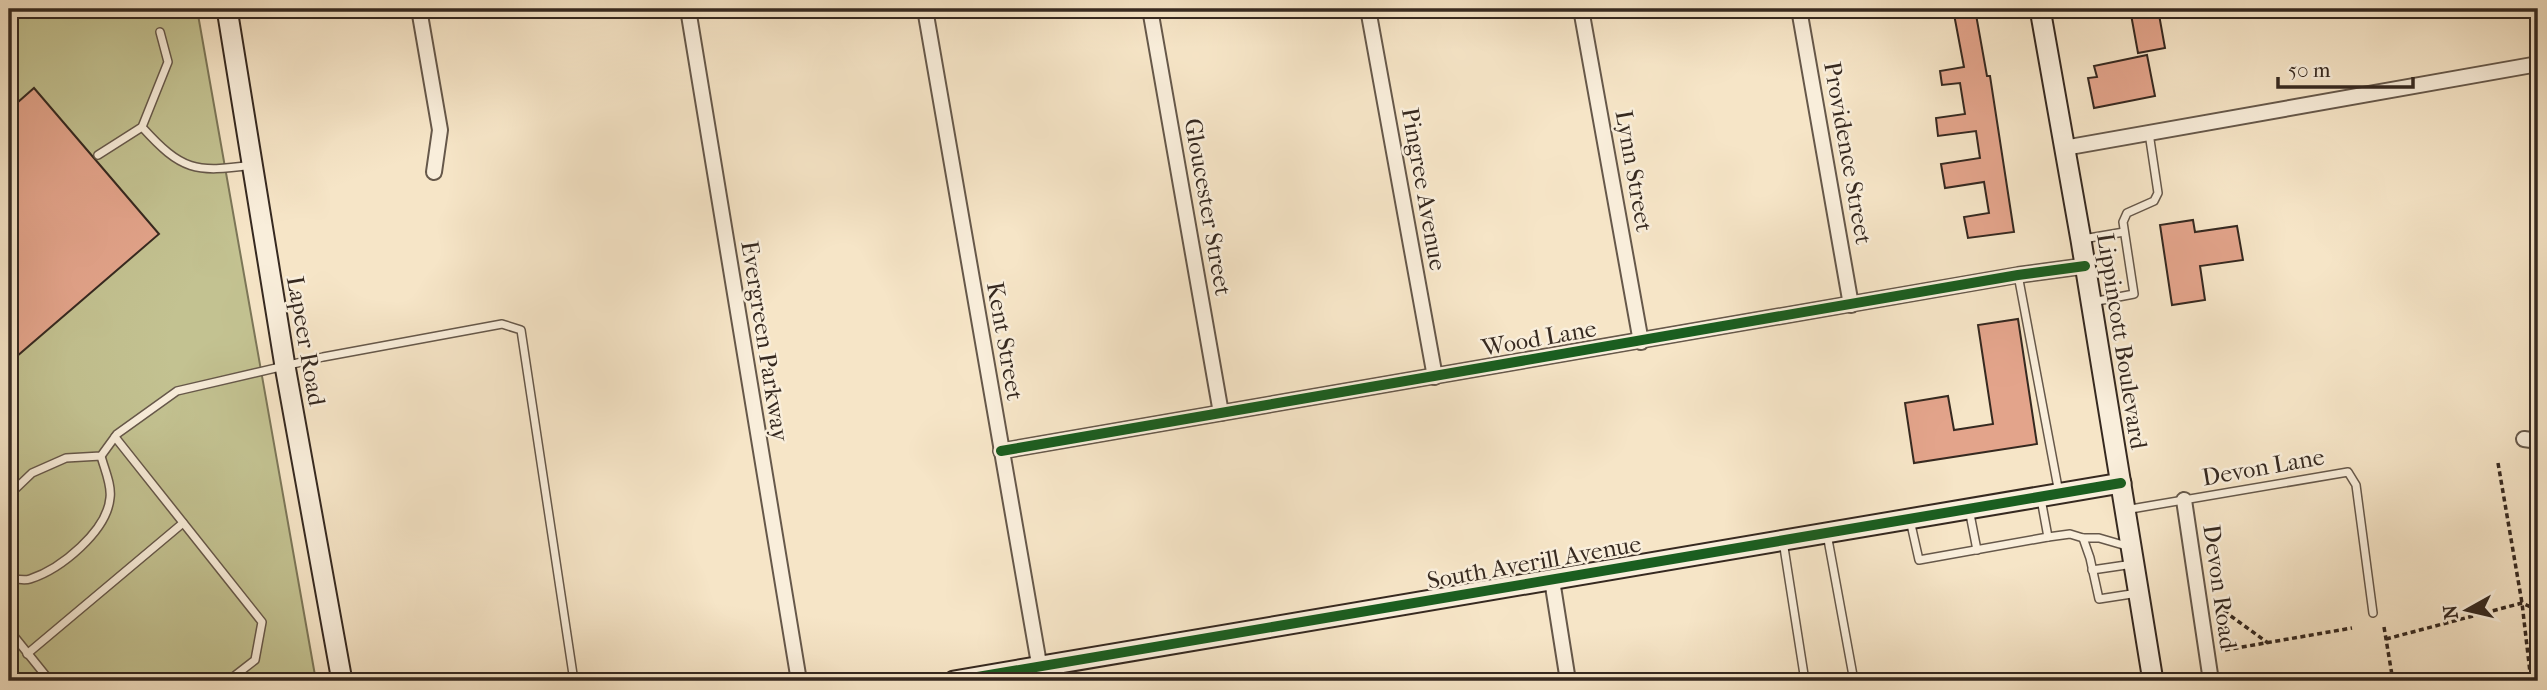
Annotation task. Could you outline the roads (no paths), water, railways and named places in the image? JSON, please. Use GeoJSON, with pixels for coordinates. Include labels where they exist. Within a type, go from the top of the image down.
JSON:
{"type":"FeatureCollection","features":[{"type":"Feature","properties":{"kind":"street","name":"Lapeer Road"},"geometry":{"type":"LineString","coordinates":[[227,9],[285,366],[342,681]]}},
{"type":"Feature","properties":{"kind":"street"},"geometry":{"type":"LineString","coordinates":[[419,9],[440,130],[434,172]]}},
{"type":"Feature","properties":{"kind":"street","name":"Evergreen Parkway"},"geometry":{"type":"LineString","coordinates":[[688,9],[799,681]]}},
{"type":"Feature","properties":{"kind":"street","name":"Kent Street"},"geometry":{"type":"LineString","coordinates":[[925,9],[1041,674]]}},
{"type":"Feature","properties":{"kind":"street","name":"Gloucester Street"},"geometry":{"type":"LineString","coordinates":[[1150,9],[1221,413]]}},
{"type":"Feature","properties":{"kind":"street","name":"Pingree Avenue"},"geometry":{"type":"LineString","coordinates":[[1368,9],[1435,377]]}},
{"type":"Feature","properties":{"kind":"street","name":"Lynn Street"},"geometry":{"type":"LineString","coordinates":[[1581,9],[1641,342]]}},
{"type":"Feature","properties":{"kind":"street","name":"Providence Street"},"geometry":{"type":"LineString","coordinates":[[1799,9],[1851,305]]}},
{"type":"Feature","properties":{"kind":"street","name":"Lippincott Boulevard"},"geometry":{"type":"LineString","coordinates":[[2039,9],[2081,240],[2153,681]]}},
{"type":"Feature","properties":{"kind":"street"},"geometry":{"type":"LineString","coordinates":[[2064,148],[2538,64]]}},
{"type":"Feature","properties":{"kind":"street","name":"Wood Lane"},"geometry":{"type":"LineString","coordinates":[[1001,452],[2018,275],[2085,266]]}},
{"type":"Feature","properties":{"kind":"street","name":"South Averill Avenue"},"geometry":{"type":"LineString","coordinates":[[954,681],[1041,674],[1552,580],[2121,484]]}},
{"type":"Feature","properties":{"kind":"street","name":"Devon Road"},"geometry":{"type":"LineString","coordinates":[[2184,500],[2211,681]]}},
{"type":"Feature","properties":{"kind":"street"},"geometry":{"type":"LineString","coordinates":[[1552,580],[1568,681]]}},
{"type":"Feature","properties":{"kind":"lane"},"geometry":{"type":"LineString","coordinates":[[98,155],[142,127],[168,62],[160,32]]}},
{"type":"Feature","properties":{"kind":"lane"},"geometry":{"type":"LineString","coordinates":[[142,127],[178,162],[198,169],[252,164]]}},
{"type":"Feature","properties":{"kind":"lane"},"geometry":{"type":"LineString","coordinates":[[2091,302],[2134,294],[2123,222],[2127,212],[2154,201],[2158,193],[2149,133]]}},
{"type":"Feature","properties":{"kind":"lane"},"geometry":{"type":"LineString","coordinates":[[2081,240],[2124,232]]}},
{"type":"Feature","properties":{"kind":"lane"},"geometry":{"type":"LineString","coordinates":[[2018,275],[2050,496],[2048,537]]}},
{"type":"Feature","properties":{"kind":"lane"},"geometry":{"type":"LineString","coordinates":[[101,456],[115,437],[177,391],[323,357],[502,324],[521,330],[574,681]]}},
{"type":"Feature","properties":{"kind":"lane"},"geometry":{"type":"LineString","coordinates":[[115,437],[262,622],[255,660],[229,681]]}},
{"type":"Feature","properties":{"kind":"lane"},"geometry":{"type":"LineString","coordinates":[[9,495],[32,473],[65,458],[101,456]]}},
{"type":"Feature","properties":{"kind":"lane"},"geometry":{"type":"LineString","coordinates":[[9,578],[27,580],[46,572],[90,538],[105,516],[111,496],[101,456]]}},
{"type":"Feature","properties":{"kind":"lane","name":"Devon Lane"},"geometry":{"type":"LineString","coordinates":[[2125,510],[2348,472],[2356,485],[2372,613]]}},
{"type":"Feature","properties":{"kind":"lane"},"geometry":{"type":"LineString","coordinates":[[1969,509],[1977,550]]}},
{"type":"Feature","properties":{"kind":"lane"},"geometry":{"type":"LineString","coordinates":[[1910,519],[1919,560],[2070,534],[2083,538],[2099,538],[2132,555]]}},
{"type":"Feature","properties":{"kind":"lane"},"geometry":{"type":"LineString","coordinates":[[27,653],[183,523]]}},
{"type":"Feature","properties":{"kind":"lane"},"geometry":{"type":"LineString","coordinates":[[1827,533],[1854,681]]}},
{"type":"Feature","properties":{"kind":"lane"},"geometry":{"type":"LineString","coordinates":[[2083,538],[2099,599],[2138,593]]}},
{"type":"Feature","properties":{"kind":"lane"},"geometry":{"type":"LineString","coordinates":[[1783,541],[1805,681]]}},
{"type":"Feature","properties":{"kind":"lane"},"geometry":{"type":"LineString","coordinates":[[2092,570],[2132,555]]}},
{"type":"Feature","properties":{"kind":"lane"},"geometry":{"type":"LineString","coordinates":[[9,630],[50,681]]}}]}
